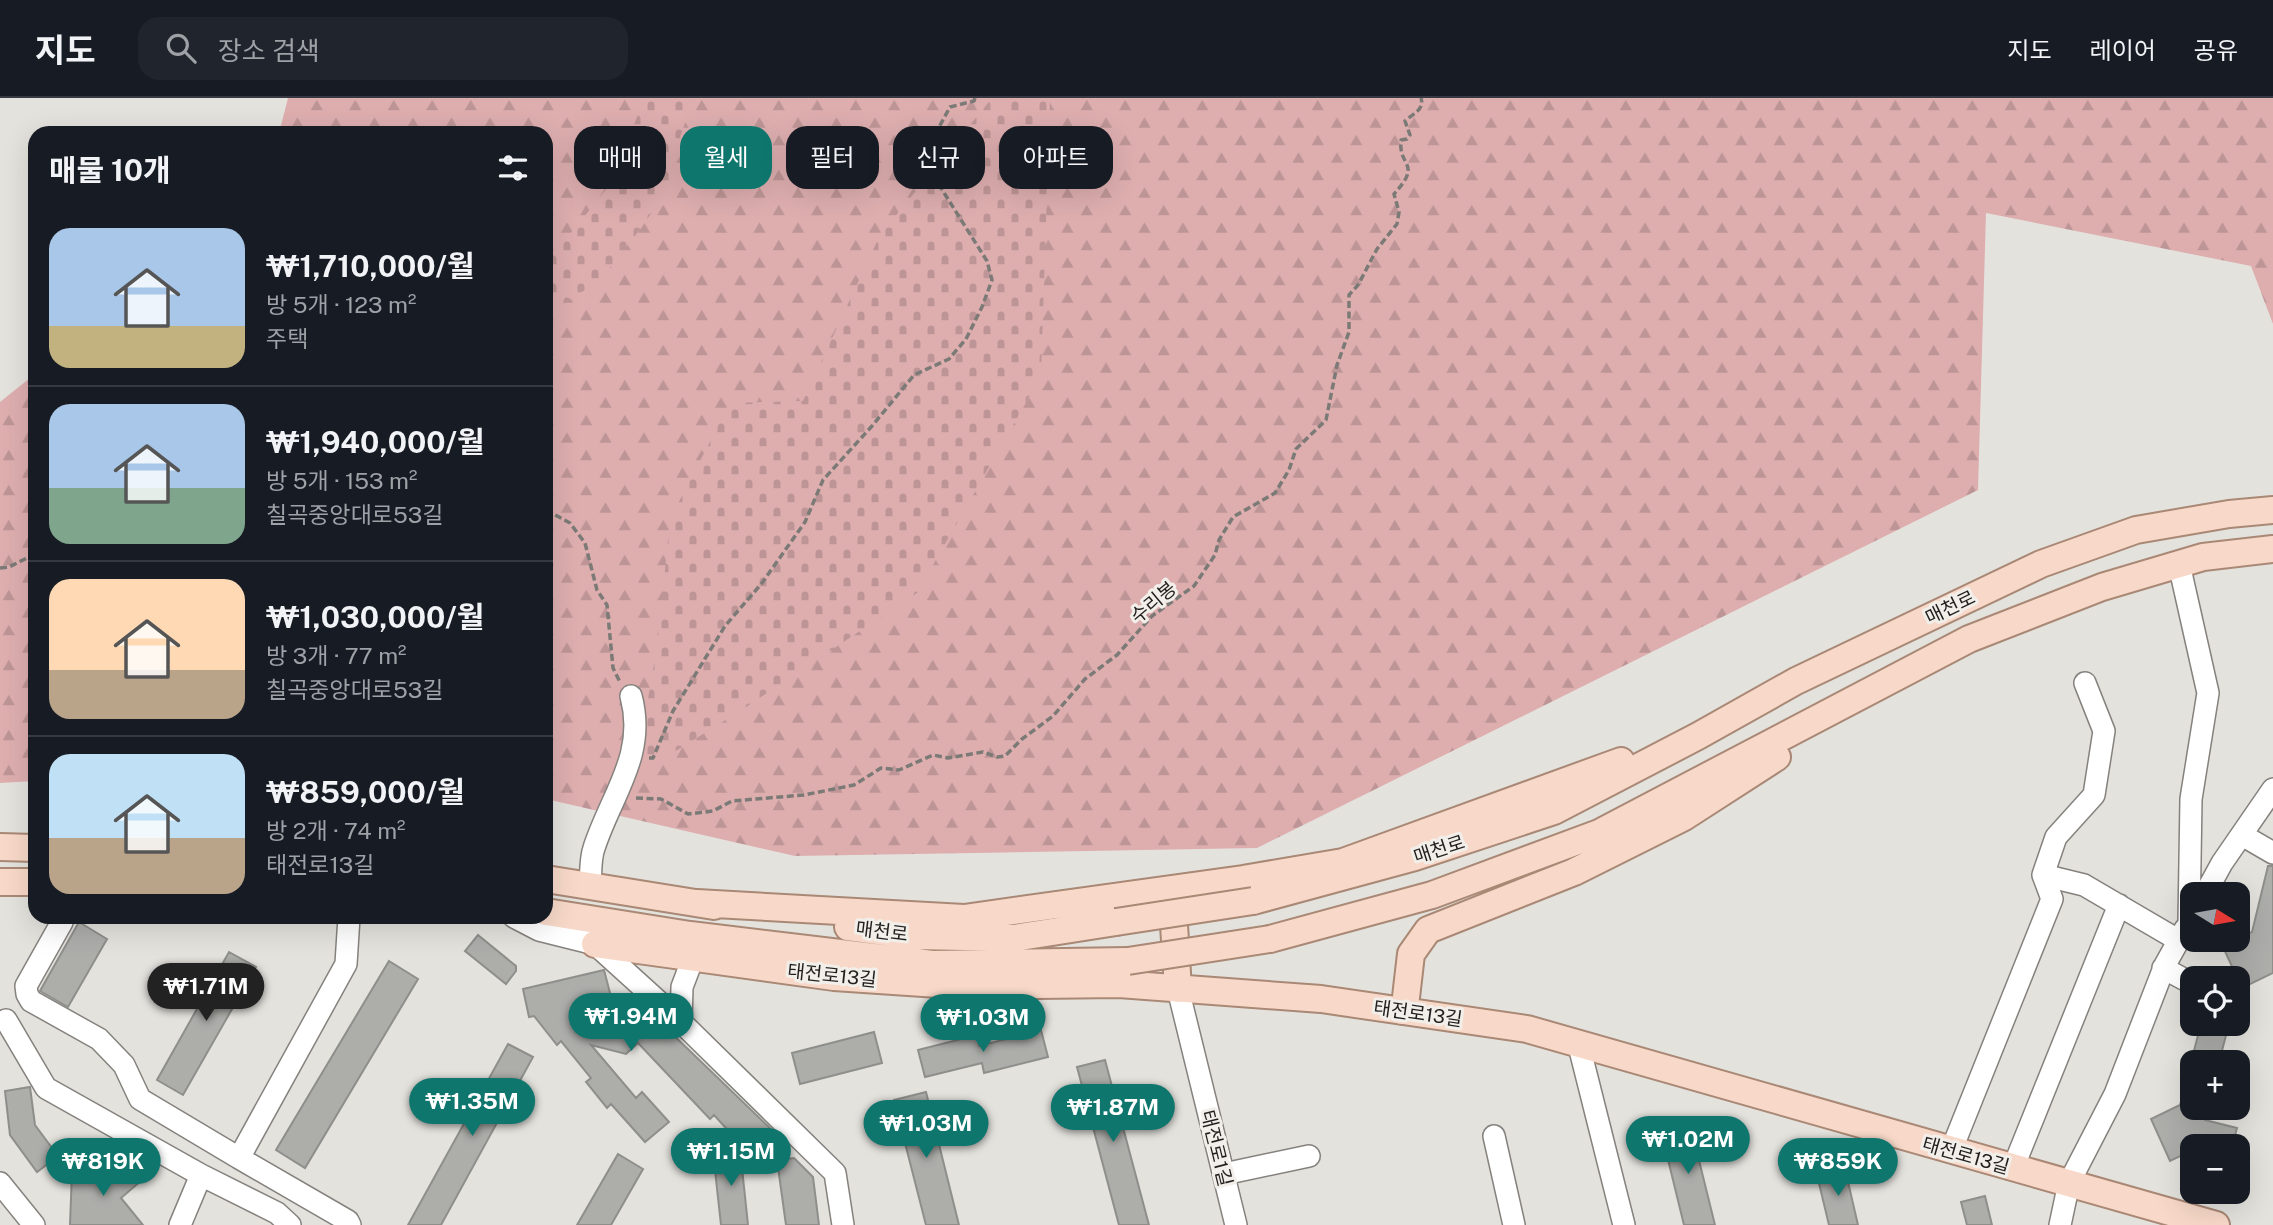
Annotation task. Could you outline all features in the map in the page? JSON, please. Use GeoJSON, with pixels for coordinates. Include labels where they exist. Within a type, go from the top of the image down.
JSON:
{"type":"FeatureCollection","features":[{"type":"Feature","properties":{"kind":"main road","name":"매천로"},"geometry":{"type":"LineString","coordinates":[[553,880],[806,922],[916,936],[1014,938],[1253,901],[1415,857],[1554,811],[1796,681],[2040,564],[2136,530],[2229,514],[2273,510]]}},
{"type":"Feature","properties":{"kind":"main road","name":"매천로"},"geometry":{"type":"LineString","coordinates":[[553,913],[691,935],[932,964],[1128,961],[1269,939],[1432,895],[1600,833],[1969,639],[2102,587],[2203,557],[2273,549]]}},
{"type":"Feature","properties":{"kind":"main road"},"geometry":{"type":"LineString","coordinates":[[1402,1011],[1405,1006],[1411,954],[1428,930],[1574,872],[1684,817],[1816,733],[1858,697]]}},
{"type":"Feature","properties":{"kind":"main road"},"geometry":{"type":"LineString","coordinates":[[697,902],[964,918],[1244,879],[1343,862],[1592,771],[1698,736]]}},
{"type":"Feature","properties":{"kind":"main road"},"geometry":{"type":"LineString","coordinates":[[0,847],[28,848]]}},
{"type":"Feature","properties":{"kind":"main road"},"geometry":{"type":"LineString","coordinates":[[0,882],[28,882]]}},
{"type":"Feature","properties":{"kind":"main road"},"geometry":{"type":"LineString","coordinates":[[1171,888],[1178,989]]}},
{"type":"Feature","properties":{"kind":"main road","name":"태전로13길"},"geometry":{"type":"LineString","coordinates":[[595,944],[834,977],[968,986],[1119,984],[1321,999],[1527,1029],[2216,1225]]}},
{"type":"Feature","properties":{"kind":"street"},"geometry":{"type":"LineString","coordinates":[[2179,564],[2208,693],[2190,799],[2188,882]]}},
{"type":"Feature","properties":{"kind":"street"},"geometry":{"type":"LineString","coordinates":[[1951,1151],[2052,899],[2043,875],[2056,837],[2094,794],[2104,731],[2085,683]]}},
{"type":"Feature","properties":{"kind":"street"},"geometry":{"type":"LineString","coordinates":[[590,886],[593,850],[632,758],[636,715],[631,696]]}},
{"type":"Feature","properties":{"kind":"street"},"geometry":{"type":"LineString","coordinates":[[2213,882],[2273,789]]}},
{"type":"Feature","properties":{"kind":"street"},"geometry":{"type":"LineString","coordinates":[[2242,835],[2273,853]]}},
{"type":"Feature","properties":{"kind":"street"},"geometry":{"type":"LineString","coordinates":[[2043,875],[2084,886],[2119,905],[2180,924]]}},
{"type":"Feature","properties":{"kind":"street"},"geometry":{"type":"LineString","coordinates":[[2013,1168],[2119,905]]}},
{"type":"Feature","properties":{"kind":"street"},"geometry":{"type":"LineString","coordinates":[[61,924],[26,986],[31,1000],[99,1039],[124,1065],[140,1099],[348,1221],[350,1225]]}},
{"type":"Feature","properties":{"kind":"street"},"geometry":{"type":"LineString","coordinates":[[239,1158],[346,964],[349,924]]}},
{"type":"Feature","properties":{"kind":"street"},"geometry":{"type":"LineString","coordinates":[[527,924],[539,930],[595,944],[681,1022],[835,1173],[843,1225]]}},
{"type":"Feature","properties":{"kind":"street"},"geometry":{"type":"LineString","coordinates":[[2060,1225],[2069,1183],[2115,1094],[2163,968],[2180,938]]}},
{"type":"Feature","properties":{"kind":"street"},"geometry":{"type":"LineString","coordinates":[[681,1022],[682,987],[693,958]]}},
{"type":"Feature","properties":{"kind":"street"},"geometry":{"type":"LineString","coordinates":[[2163,968],[2180,978]]}},
{"type":"Feature","properties":{"kind":"street","name":"태전로1길"},"geometry":{"type":"LineString","coordinates":[[1178,989],[1236,1225]]}},
{"type":"Feature","properties":{"kind":"street"},"geometry":{"type":"LineString","coordinates":[[6,1020],[46,1088],[201,1175],[277,1213],[290,1225]]}},
{"type":"Feature","properties":{"kind":"street"},"geometry":{"type":"LineString","coordinates":[[1578,1042],[1624,1225]]}},
{"type":"Feature","properties":{"kind":"street"},"geometry":{"type":"LineString","coordinates":[[1494,1136],[1514,1225]]}},
{"type":"Feature","properties":{"kind":"street"},"geometry":{"type":"LineString","coordinates":[[1224,1174],[1309,1156]]}},
{"type":"Feature","properties":{"kind":"street"},"geometry":{"type":"LineString","coordinates":[[180,1225],[201,1175]]}},
{"type":"Feature","properties":{"kind":"street"},"geometry":{"type":"LineString","coordinates":[[0,1183],[34,1225]]}},
{"type":"Feature","properties":{"kind":"path"},"geometry":{"type":"LineString","coordinates":[[632,758],[653,758],[673,711],[725,626],[762,583],[806,522],[823,480],[914,374],[949,359],[966,339],[992,279],[987,261],[924,161],[926,151],[950,107],[974,102],[975,98]]}},
{"type":"Feature","properties":{"kind":"path","name":"수리봉"},"geometry":{"type":"LineString","coordinates":[[614,801],[661,799],[688,814],[713,811],[732,801],[804,795],[854,785],[881,768],[899,770],[933,755],[948,758],[983,752],[997,758],[1005,756],[1022,739],[1045,723],[1085,678],[1117,654],[1152,616],[1194,586],[1215,555],[1219,540],[1233,517],[1275,493],[1289,470],[1296,449],[1326,420],[1337,365],[1349,332],[1349,295],[1358,285],[1377,249],[1397,224],[1399,212],[1394,194],[1408,179],[1409,170],[1401,140],[1410,135],[1405,121],[1420,109],[1421,98]]}},
{"type":"Feature","properties":{"kind":"path"},"geometry":{"type":"LineString","coordinates":[[553,514],[570,523],[585,543],[597,590],[607,605],[613,668],[620,682],[628,686],[631,696]]}},
{"type":"Feature","properties":{"kind":"path"},"geometry":{"type":"LineString","coordinates":[[0,568],[9,567],[28,558]]}},
{"type":"Feature","properties":{"kind":"green space"},"geometry":{"type":"Polygon","coordinates":[[[288,98],[2273,98],[2273,324],[2251,266],[1986,213],[1978,490],[1257,848],[795,856],[553,801],[553,126],[281,126],[288,98]]]}},
{"type":"Feature","properties":{"kind":"green space"},"geometry":{"type":"Polygon","coordinates":[[[645,98],[694,98],[684,126],[680,126],[680,137],[666,191],[642,227],[599,281],[553,311],[553,255],[606,189],[666,189],[666,126],[633,126],[645,98]]]}},
{"type":"Feature","properties":{"kind":"green space"},"geometry":{"type":"Polygon","coordinates":[[[992,98],[1050,98],[1049,126],[999,126],[999,189],[1047,189],[1041,376],[917,593],[737,713],[645,770],[640,745],[658,641],[670,519],[730,403],[803,401],[880,235],[918,189],[985,189],[985,126],[969,126],[992,98]]]}},
{"type":"Feature","properties":{"kind":"green space"},"geometry":{"type":"Polygon","coordinates":[[[28,380],[28,781],[0,783],[0,402],[28,380]]]}},
{"type":"Feature","properties":{"kind":"building"},"geometry":{"type":"Polygon","coordinates":[[[2268,866],[2273,866],[2273,973],[2250,984],[2250,966],[2232,966],[2225,952],[2250,952],[2252,932],[2268,866]]]}},
{"type":"Feature","properties":{"kind":"building"},"geometry":{"type":"Polygon","coordinates":[[[78,924],[107,939],[68,1007],[40,991],[78,924]]]}},
{"type":"Feature","properties":{"kind":"building"},"geometry":{"type":"Polygon","coordinates":[[[478,935],[516,966],[516,971],[506,984],[465,951],[478,935]]]}},
{"type":"Feature","properties":{"kind":"building"},"geometry":{"type":"Polygon","coordinates":[[[229,952],[256,967],[183,1095],[157,1080],[229,952]]]}},
{"type":"Feature","properties":{"kind":"building"},"geometry":{"type":"Polygon","coordinates":[[[389,961],[418,979],[305,1168],[276,1150],[389,961]]]}},
{"type":"Feature","properties":{"kind":"building"},"geometry":{"type":"Polygon","coordinates":[[[604,970],[616,1016],[633,1001],[635,1004],[638,1001],[772,1130],[734,1137],[714,1115],[710,1119],[638,1043],[626,1054],[591,1045],[636,1098],[642,1092],[669,1122],[645,1142],[611,1104],[607,1108],[586,1082],[591,1078],[561,1041],[557,1045],[534,1016],[529,1017],[523,989],[604,970]]]}},
{"type":"Feature","properties":{"kind":"building"},"geometry":{"type":"Polygon","coordinates":[[[1041,1030],[1048,1057],[984,1073],[982,1063],[925,1077],[918,1050],[977,1035],[979,1046],[1041,1030]]]}},
{"type":"Feature","properties":{"kind":"building"},"geometry":{"type":"Polygon","coordinates":[[[874,1032],[882,1063],[800,1084],[792,1053],[874,1032]]]}},
{"type":"Feature","properties":{"kind":"building"},"geometry":{"type":"Polygon","coordinates":[[[2198,1036],[2226,1036],[2222,1050],[2194,1050],[2198,1036]]]}},
{"type":"Feature","properties":{"kind":"building"},"geometry":{"type":"Polygon","coordinates":[[[508,1044],[533,1057],[441,1225],[408,1225],[508,1044]]]}},
{"type":"Feature","properties":{"kind":"building"},"geometry":{"type":"Polygon","coordinates":[[[1105,1060],[1149,1225],[1119,1225],[1077,1067],[1105,1060]]]}},
{"type":"Feature","properties":{"kind":"building"},"geometry":{"type":"Polygon","coordinates":[[[30,1087],[35,1125],[58,1156],[37,1172],[10,1135],[5,1091],[30,1087]]]}},
{"type":"Feature","properties":{"kind":"building"},"geometry":{"type":"Polygon","coordinates":[[[926,1092],[959,1225],[926,1225],[894,1100],[926,1092]]]}},
{"type":"Feature","properties":{"kind":"building"},"geometry":{"type":"Polygon","coordinates":[[[2180,1105],[2180,1120],[2205,1120],[2237,1128],[2235,1134],[2180,1134],[2180,1156],[2170,1161],[2151,1119],[2180,1105]]]}},
{"type":"Feature","properties":{"kind":"building"},"geometry":{"type":"Polygon","coordinates":[[[1690,1124],[1715,1225],[1684,1225],[1661,1131],[1690,1124]]]}},
{"type":"Feature","properties":{"kind":"building"},"geometry":{"type":"Polygon","coordinates":[[[740,1149],[748,1225],[721,1225],[713,1152],[740,1149]]]}},
{"type":"Feature","properties":{"kind":"building"},"geometry":{"type":"Polygon","coordinates":[[[618,1154],[643,1169],[611,1225],[577,1225],[618,1154]]]}},
{"type":"Feature","properties":{"kind":"building"},"geometry":{"type":"Polygon","coordinates":[[[794,1158],[813,1177],[819,1225],[786,1225],[777,1160],[794,1158]]]}},
{"type":"Feature","properties":{"kind":"building"},"geometry":{"type":"Polygon","coordinates":[[[128,1163],[142,1180],[121,1198],[143,1225],[70,1225],[72,1171],[116,1172],[128,1163]]]}},
{"type":"Feature","properties":{"kind":"building"},"geometry":{"type":"Polygon","coordinates":[[[1845,1169],[1858,1225],[1829,1225],[1817,1175],[1845,1169]]]}},
{"type":"Feature","properties":{"kind":"building"},"geometry":{"type":"Polygon","coordinates":[[[1985,1196],[1992,1225],[1967,1225],[1961,1202],[1985,1196]]]}}]}
